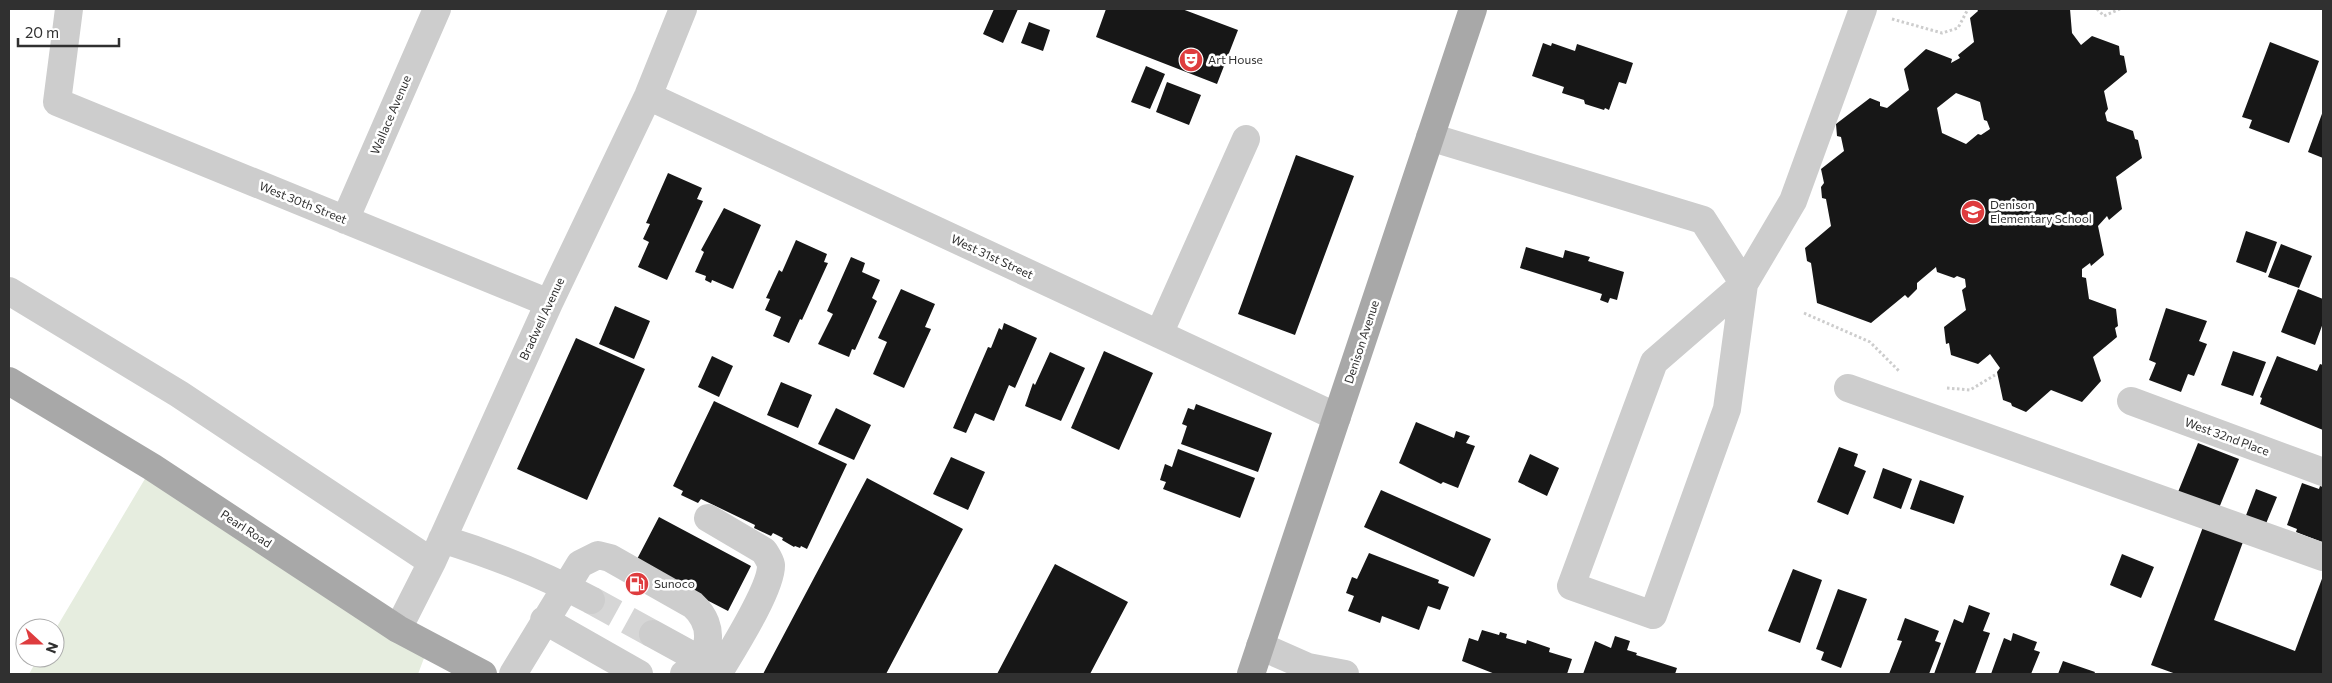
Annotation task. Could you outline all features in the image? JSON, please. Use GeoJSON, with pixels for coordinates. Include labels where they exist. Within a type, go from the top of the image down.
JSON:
{"type":"FeatureCollection","features":[{"type":"Feature","properties":{"kind":"main road","name":"Denison Avenue"},"geometry":{"type":"LineString","coordinates":[[1251,674],[1472,9]]}},
{"type":"Feature","properties":{"kind":"main road","name":"Pearl Road"},"geometry":{"type":"LineString","coordinates":[[9,381],[152,467],[398,629],[483,674]]}},
{"type":"Feature","properties":{"kind":"street","name":"West 30th Street"},"geometry":{"type":"LineString","coordinates":[[69,9],[57,102],[549,303]]}},
{"type":"Feature","properties":{"kind":"street","name":"Wallace Avenue"},"geometry":{"type":"LineString","coordinates":[[345,220],[437,9]]}},
{"type":"Feature","properties":{"kind":"street","name":"Bradwell Avenue"},"geometry":{"type":"LineString","coordinates":[[398,629],[437,550],[549,303],[648,96],[683,9]]}},
{"type":"Feature","properties":{"kind":"street"},"geometry":{"type":"LineString","coordinates":[[1430,137],[1703,220],[1744,284],[1727,409],[1653,615],[1571,586],[1654,362],[1744,284],[1793,201],[1863,9]]}},
{"type":"Feature","properties":{"kind":"street","name":"West 31st Street"},"geometry":{"type":"LineString","coordinates":[[648,96],[1337,417]]}},
{"type":"Feature","properties":{"kind":"street"},"geometry":{"type":"LineString","coordinates":[[1159,334],[1246,139]]}},
{"type":"Feature","properties":{"kind":"street"},"geometry":{"type":"LineString","coordinates":[[9,291],[437,550],[486,552],[564,586],[591,600]]}},
{"type":"Feature","properties":{"kind":"street"},"geometry":{"type":"LineString","coordinates":[[1848,388],[2323,557]]}},
{"type":"Feature","properties":{"kind":"street","name":"West 32nd Place"},"geometry":{"type":"LineString","coordinates":[[2131,401],[2323,472]]}},
{"type":"Feature","properties":{"kind":"street"},"geometry":{"type":"LineString","coordinates":[[706,670],[758,601],[771,567],[770,559],[764,551],[708,518]]}},
{"type":"Feature","properties":{"kind":"street"},"geometry":{"type":"LineString","coordinates":[[513,674],[564,586],[580,564],[588,558],[598,555],[610,558],[693,605],[701,612],[709,630],[706,670]]}},
{"type":"Feature","properties":{"kind":"street"},"geometry":{"type":"LineString","coordinates":[[544,620],[638,674]]}},
{"type":"Feature","properties":{"kind":"street"},"geometry":{"type":"LineString","coordinates":[[653,634],[706,670]]}},
{"type":"Feature","properties":{"kind":"street"},"geometry":{"type":"LineString","coordinates":[[1260,646],[1310,670],[1345,674]]}},
{"type":"Feature","properties":{"kind":"path"},"geometry":{"type":"LineString","coordinates":[[1890,18],[1942,33],[1958,28],[1968,9]]}},
{"type":"Feature","properties":{"kind":"path"},"geometry":{"type":"LineString","coordinates":[[2098,9],[2104,16],[2120,9]]}},
{"type":"Feature","properties":{"kind":"path"},"geometry":{"type":"LineString","coordinates":[[1804,312],[1870,342],[1906,377]]}},
{"type":"Feature","properties":{"kind":"path"},"geometry":{"type":"LineString","coordinates":[[1942,388],[1970,390],[1995,375]]}},
{"type":"Feature","properties":{"kind":"shaded area"},"geometry":{"type":"Polygon","coordinates":[[[152,467],[429,645],[418,674],[29,674],[32,668],[65,668],[65,618],[62,618],[152,467]]]}},
{"type":"Feature","properties":{"kind":"building"},"geometry":{"type":"Polygon","coordinates":[[[994,9],[1018,9],[1003,43],[983,34],[994,9]]]}},
{"type":"Feature","properties":{"kind":"building","name":"Art House"},"geometry":{"type":"Polygon","coordinates":[[[1106,9],[1182,9],[1238,30],[1217,84],[1096,37],[1106,9]]]}},
{"type":"Feature","properties":{"kind":"building","name":"Denison Elementary School"},"geometry":{"type":"Polygon","coordinates":[[[1977,9],[2070,9],[2072,33],[2081,45],[2092,36],[2119,46],[2120,55],[2124,56],[2127,72],[2104,91],[2108,109],[2105,113],[2107,121],[2133,131],[2135,139],[2138,140],[2142,158],[2116,177],[2122,209],[2109,220],[2107,216],[2098,226],[2104,255],[2091,266],[2090,263],[2082,269],[2082,277],[2086,278],[2089,299],[2116,309],[2118,326],[2115,328],[2117,337],[2093,357],[2101,381],[2082,402],[2051,390],[2026,412],[2003,400],[1997,372],[2000,368],[1990,354],[1978,364],[1951,355],[1949,343],[1946,344],[1944,327],[1966,310],[1962,290],[1966,287],[1965,279],[1957,276],[1954,278],[1937,272],[1936,267],[1917,283],[1917,289],[1908,298],[1905,295],[1871,323],[1817,303],[1811,263],[1807,261],[1805,248],[1831,226],[1826,199],[1822,198],[1821,187],[1824,183],[1821,169],[1844,151],[1841,137],[1837,136],[1836,124],[1870,98],[1880,102],[1880,106],[1887,108],[1909,90],[1904,69],[1926,49],[1952,59],[1951,63],[1960,58],[1958,55],[1974,42],[1970,18],[1978,11],[1977,9]],[[1956,93],[1937,108],[1942,133],[1966,144],[1978,134],[1981,135],[1990,129],[1987,121],[1984,120],[1980,102],[1956,93]]]}},
{"type":"Feature","properties":{"kind":"building"},"geometry":{"type":"Polygon","coordinates":[[[1029,22],[1050,30],[1043,51],[1021,43],[1029,22]]]}},
{"type":"Feature","properties":{"kind":"building"},"geometry":{"type":"Polygon","coordinates":[[[2270,42],[2319,61],[2289,143],[2249,128],[2252,120],[2242,117],[2270,42]]]}},
{"type":"Feature","properties":{"kind":"building"},"geometry":{"type":"Polygon","coordinates":[[[1543,43],[1551,46],[1552,43],[1575,51],[1577,44],[1633,63],[1626,84],[1619,82],[1609,110],[1585,104],[1584,100],[1562,93],[1564,87],[1532,76],[1543,43]]]}},
{"type":"Feature","properties":{"kind":"building"},"geometry":{"type":"Polygon","coordinates":[[[1146,66],[1165,74],[1150,109],[1131,102],[1146,66]]]}},
{"type":"Feature","properties":{"kind":"building"},"geometry":{"type":"Polygon","coordinates":[[[1167,82],[1201,95],[1189,125],[1156,112],[1167,82]]]}},
{"type":"Feature","properties":{"kind":"building"},"geometry":{"type":"Polygon","coordinates":[[[2323,111],[2323,158],[2308,152],[2323,111]]]}},
{"type":"Feature","properties":{"kind":"building"},"geometry":{"type":"Polygon","coordinates":[[[1296,155],[1354,176],[1295,335],[1238,314],[1296,155]]]}},
{"type":"Feature","properties":{"kind":"building"},"geometry":{"type":"Polygon","coordinates":[[[668,173],[702,188],[697,199],[703,201],[667,280],[638,267],[649,242],[643,239],[650,224],[646,223],[668,173]]]}},
{"type":"Feature","properties":{"kind":"building"},"geometry":{"type":"Polygon","coordinates":[[[724,208],[761,225],[733,289],[712,280],[711,283],[705,280],[706,276],[695,272],[704,252],[701,250],[724,208]]]}},
{"type":"Feature","properties":{"kind":"building"},"geometry":{"type":"Polygon","coordinates":[[[2246,231],[2277,242],[2266,273],[2236,262],[2246,231]]]}},
{"type":"Feature","properties":{"kind":"building"},"geometry":{"type":"Polygon","coordinates":[[[796,240],[827,254],[824,262],[828,263],[802,320],[800,319],[789,343],[773,336],[781,317],[765,310],[770,299],[766,298],[779,270],[782,272],[796,240]]]}},
{"type":"Feature","properties":{"kind":"building"},"geometry":{"type":"Polygon","coordinates":[[[2281,244],[2312,256],[2299,288],[2268,277],[2281,244]]]}},
{"type":"Feature","properties":{"kind":"building"},"geometry":{"type":"Polygon","coordinates":[[[1526,247],[1563,258],[1565,250],[1590,257],[1588,261],[1624,272],[1617,300],[1610,298],[1608,303],[1600,300],[1602,294],[1520,268],[1526,247]]]}},
{"type":"Feature","properties":{"kind":"building"},"geometry":{"type":"Polygon","coordinates":[[[851,257],[865,263],[862,272],[880,280],[872,298],[877,301],[855,350],[852,349],[849,357],[818,344],[833,314],[827,311],[851,257]]]}},
{"type":"Feature","properties":{"kind":"building"},"geometry":{"type":"Polygon","coordinates":[[[901,289],[935,304],[925,327],[931,329],[904,388],[873,374],[887,342],[878,338],[901,289]]]}},
{"type":"Feature","properties":{"kind":"building"},"geometry":{"type":"Polygon","coordinates":[[[2298,289],[2323,299],[2323,323],[2315,345],[2281,332],[2298,289]]]}},
{"type":"Feature","properties":{"kind":"building"},"geometry":{"type":"Polygon","coordinates":[[[615,306],[650,321],[634,359],[599,344],[615,306]]]}},
{"type":"Feature","properties":{"kind":"building"},"geometry":{"type":"Polygon","coordinates":[[[2166,308],[2207,321],[2199,341],[2207,344],[2194,376],[2188,374],[2181,392],[2149,380],[2156,363],[2149,360],[2166,308]]]}},
{"type":"Feature","properties":{"kind":"building"},"geometry":{"type":"Polygon","coordinates":[[[1004,323],[1037,338],[1015,388],[1009,385],[994,421],[975,413],[966,433],[953,428],[988,347],[991,348],[999,328],[1002,330],[1004,323]]]}},
{"type":"Feature","properties":{"kind":"building"},"geometry":{"type":"Polygon","coordinates":[[[576,338],[645,369],[587,500],[517,469],[576,338]]]}},
{"type":"Feature","properties":{"kind":"building"},"geometry":{"type":"Polygon","coordinates":[[[1104,351],[1153,373],[1119,450],[1071,428],[1104,351]]]}},
{"type":"Feature","properties":{"kind":"building"},"geometry":{"type":"Polygon","coordinates":[[[2233,351],[2266,362],[2253,396],[2221,385],[2233,351]]]}},
{"type":"Feature","properties":{"kind":"building"},"geometry":{"type":"Polygon","coordinates":[[[1050,352],[1085,368],[1061,421],[1025,406],[1033,383],[1035,385],[1050,352]]]}},
{"type":"Feature","properties":{"kind":"building"},"geometry":{"type":"Polygon","coordinates":[[[712,356],[733,366],[719,397],[698,387],[712,356]]]}},
{"type":"Feature","properties":{"kind":"building"},"geometry":{"type":"Polygon","coordinates":[[[2277,356],[2317,371],[2320,364],[2323,365],[2323,430],[2260,404],[2262,398],[2260,397],[2277,356]]]}},
{"type":"Feature","properties":{"kind":"building"},"geometry":{"type":"Polygon","coordinates":[[[781,382],[812,395],[798,428],[767,415],[781,382]]]}},
{"type":"Feature","properties":{"kind":"building"},"geometry":{"type":"Polygon","coordinates":[[[714,401],[847,464],[807,549],[801,546],[800,548],[794,547],[782,540],[783,538],[773,533],[771,536],[754,528],[755,525],[701,499],[698,503],[681,495],[683,491],[673,486],[714,401]]]}},
{"type":"Feature","properties":{"kind":"building"},"geometry":{"type":"Polygon","coordinates":[[[1196,404],[1272,433],[1258,472],[1181,444],[1187,426],[1182,424],[1188,408],[1194,410],[1196,404]]]}},
{"type":"Feature","properties":{"kind":"building"},"geometry":{"type":"Polygon","coordinates":[[[836,408],[871,425],[854,460],[818,444],[836,408]]]}},
{"type":"Feature","properties":{"kind":"building"},"geometry":{"type":"Polygon","coordinates":[[[1416,422],[1454,438],[1456,431],[1470,436],[1466,443],[1475,446],[1458,488],[1443,482],[1441,484],[1399,463],[1416,422]]]}},
{"type":"Feature","properties":{"kind":"building"},"geometry":{"type":"Polygon","coordinates":[[[2198,443],[2239,459],[2219,508],[2178,492],[2198,443]]]}},
{"type":"Feature","properties":{"kind":"building"},"geometry":{"type":"Polygon","coordinates":[[[1839,447],[1858,454],[1854,466],[1866,471],[1848,515],[1817,502],[1839,447]]]}},
{"type":"Feature","properties":{"kind":"building"},"geometry":{"type":"Polygon","coordinates":[[[1178,449],[1255,478],[1240,518],[1163,489],[1166,482],[1160,480],[1165,464],[1172,467],[1178,449]]]}},
{"type":"Feature","properties":{"kind":"building"},"geometry":{"type":"Polygon","coordinates":[[[1530,454],[1559,468],[1547,496],[1518,482],[1530,454]]]}},
{"type":"Feature","properties":{"kind":"building"},"geometry":{"type":"Polygon","coordinates":[[[951,457],[985,472],[968,510],[933,494],[951,457]]]}},
{"type":"Feature","properties":{"kind":"building"},"geometry":{"type":"Polygon","coordinates":[[[1883,468],[1912,479],[1901,509],[1873,498],[1883,468]]]}},
{"type":"Feature","properties":{"kind":"building"},"geometry":{"type":"Polygon","coordinates":[[[867,478],[963,529],[886,674],[763,674],[867,478]]]}},
{"type":"Feature","properties":{"kind":"building"},"geometry":{"type":"Polygon","coordinates":[[[1920,480],[1964,496],[1954,524],[1910,509],[1920,480]]]}},
{"type":"Feature","properties":{"kind":"building"},"geometry":{"type":"Polygon","coordinates":[[[2302,483],[2319,489],[2320,486],[2323,487],[2322,542],[2296,532],[2297,529],[2287,525],[2302,483]]]}},
{"type":"Feature","properties":{"kind":"building"},"geometry":{"type":"Polygon","coordinates":[[[2256,489],[2277,497],[2265,526],[2245,518],[2256,489]]]}},
{"type":"Feature","properties":{"kind":"building"},"geometry":{"type":"Polygon","coordinates":[[[1381,490],[1491,539],[1474,577],[1364,527],[1381,490]]]}},
{"type":"Feature","properties":{"kind":"building"},"geometry":{"type":"Polygon","coordinates":[[[659,517],[751,566],[728,611],[635,563],[659,517]]]}},
{"type":"Feature","properties":{"kind":"building"},"geometry":{"type":"Polygon","coordinates":[[[2203,527],[2243,542],[2214,620],[2295,651],[2323,576],[2323,674],[2176,674],[2151,665],[2203,527]]]}},
{"type":"Feature","properties":{"kind":"building"},"geometry":{"type":"Polygon","coordinates":[[[1369,553],[1439,580],[1438,583],[1449,587],[1440,610],[1428,606],[1419,630],[1382,616],[1380,623],[1348,611],[1354,596],[1346,593],[1352,577],[1357,579],[1369,553]]]}},
{"type":"Feature","properties":{"kind":"building"},"geometry":{"type":"Polygon","coordinates":[[[2122,554],[2154,567],[2141,598],[2110,585],[2122,554]]]}},
{"type":"Feature","properties":{"kind":"building"},"geometry":{"type":"Polygon","coordinates":[[[1055,564],[1128,602],[1090,674],[997,674],[1055,564]]]}},
{"type":"Feature","properties":{"kind":"building"},"geometry":{"type":"Polygon","coordinates":[[[1793,569],[1822,580],[1800,643],[1768,631],[1793,569]]]}},
{"type":"Feature","properties":{"kind":"building"},"geometry":{"type":"Polygon","coordinates":[[[1838,589],[1867,599],[1841,668],[1821,660],[1824,652],[1816,649],[1838,589]]]}},
{"type":"Feature","properties":{"kind":"building"},"geometry":{"type":"Polygon","coordinates":[[[1969,605],[1990,613],[1983,631],[1990,633],[1975,674],[1934,674],[1954,619],[1963,623],[1969,605]]]}},
{"type":"Feature","properties":{"kind":"building"},"geometry":{"type":"Polygon","coordinates":[[[1905,618],[1939,631],[1935,641],[1941,643],[1929,674],[1889,674],[1902,641],[1897,640],[1905,618]]]}},
{"type":"Feature","properties":{"kind":"building"},"geometry":{"type":"Polygon","coordinates":[[[1482,630],[1499,635],[1500,632],[1507,634],[1506,638],[1526,644],[1527,640],[1550,648],[1549,652],[1572,659],[1567,674],[1495,674],[1462,661],[1469,638],[1478,641],[1482,630]]]}},
{"type":"Feature","properties":{"kind":"building"},"geometry":{"type":"Polygon","coordinates":[[[2013,633],[2037,642],[2034,650],[2040,652],[2031,674],[1991,674],[2004,638],[2011,641],[2013,633]]]}},
{"type":"Feature","properties":{"kind":"building"},"geometry":{"type":"Polygon","coordinates":[[[1615,636],[1630,641],[1627,650],[1637,653],[1636,655],[1677,668],[1675,674],[1583,674],[1595,641],[1611,648],[1615,636]]]}},
{"type":"Feature","properties":{"kind":"building"},"geometry":{"type":"Polygon","coordinates":[[[2063,661],[2095,672],[2094,674],[2058,674],[2063,661]]]}},
{"type":"Feature","properties":{"kind":"tunnel"},"geometry":{"type":"LineString","coordinates":[[591,600],[653,634]]}},
{"type":"Feature","properties":{"kind":"place","name":"Art House"},"geometry":{"type":"Point","coordinates":[1191,60]}},
{"type":"Feature","properties":{"kind":"place","name":"Denison Elementary School"},"geometry":{"type":"Point","coordinates":[1973,212]}},
{"type":"Feature","properties":{"kind":"place","name":"Sunoco"},"geometry":{"type":"Point","coordinates":[637,584]}}]}
